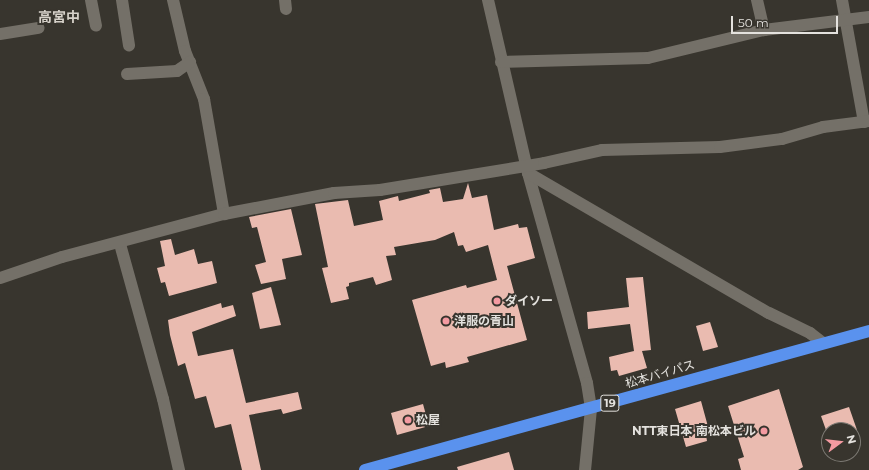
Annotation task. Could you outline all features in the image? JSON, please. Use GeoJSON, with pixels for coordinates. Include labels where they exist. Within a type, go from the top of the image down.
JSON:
{"type":"FeatureCollection","features":[{"type":"Feature","properties":{"kind":"highway","name":"松本バイパス"},"geometry":{"type":"LineString","coordinates":[[365,470],[591,409],[869,331]]}},
{"type":"Feature","properties":{"kind":"street"},"geometry":{"type":"LineString","coordinates":[[91,0],[96,26]]}},
{"type":"Feature","properties":{"kind":"street"},"geometry":{"type":"LineString","coordinates":[[122,0],[129,45]]}},
{"type":"Feature","properties":{"kind":"street"},"geometry":{"type":"LineString","coordinates":[[174,0],[185,51],[204,99],[224,214]]}},
{"type":"Feature","properties":{"kind":"street"},"geometry":{"type":"LineString","coordinates":[[488,0],[501,62],[527,169],[587,383],[591,409],[585,470]]}},
{"type":"Feature","properties":{"kind":"street"},"geometry":{"type":"LineString","coordinates":[[757,0],[764,30]]}},
{"type":"Feature","properties":{"kind":"street"},"geometry":{"type":"LineString","coordinates":[[0,278],[62,257],[120,244],[224,214],[334,192],[380,190],[527,169],[602,150],[720,147],[782,139],[824,127],[866,122],[842,0]]}},
{"type":"Feature","properties":{"kind":"street"},"geometry":{"type":"LineString","coordinates":[[501,62],[648,58],[764,30],[869,17]]}},
{"type":"Feature","properties":{"kind":"street"},"geometry":{"type":"LineString","coordinates":[[0,34],[39,28]]}},
{"type":"Feature","properties":{"kind":"street"},"geometry":{"type":"LineString","coordinates":[[127,74],[177,71],[190,62]]}},
{"type":"Feature","properties":{"kind":"street"},"geometry":{"type":"LineString","coordinates":[[527,169],[769,313],[810,332],[823,343]]}},
{"type":"Feature","properties":{"kind":"street"},"geometry":{"type":"LineString","coordinates":[[120,244],[163,399],[179,470]]}},
{"type":"Feature","properties":{"kind":"building"},"geometry":{"type":"Polygon","coordinates":[[[468,183],[472,198],[487,195],[494,230],[518,224],[519,228],[527,227],[535,258],[507,266],[527,340],[467,357],[469,362],[446,368],[445,362],[431,366],[412,300],[466,285],[467,288],[497,280],[488,245],[466,252],[463,245],[458,246],[454,232],[435,240],[394,247],[396,255],[386,256],[392,280],[376,285],[373,277],[349,283],[349,286],[346,287],[349,299],[331,303],[322,268],[328,267],[315,204],[348,200],[354,226],[383,220],[379,201],[398,196],[399,201],[430,193],[429,190],[440,188],[443,202],[463,199],[468,183]]]}},
{"type":"Feature","properties":{"kind":"building"},"geometry":{"type":"Polygon","coordinates":[[[291,209],[302,255],[282,259],[286,279],[261,284],[255,265],[266,262],[257,227],[252,228],[249,217],[291,209]]]}},
{"type":"Feature","properties":{"kind":"building"},"geometry":{"type":"Polygon","coordinates":[[[171,239],[175,255],[194,249],[198,264],[212,261],[217,283],[169,296],[165,282],[161,283],[157,268],[165,266],[160,241],[171,239]]]}},
{"type":"Feature","properties":{"kind":"building"},"geometry":{"type":"Polygon","coordinates":[[[643,277],[651,350],[642,351],[647,368],[619,376],[617,370],[611,371],[609,357],[634,351],[630,324],[588,329],[587,312],[629,307],[626,278],[643,277]]]}},
{"type":"Feature","properties":{"kind":"building"},"geometry":{"type":"Polygon","coordinates":[[[271,287],[281,325],[260,329],[252,293],[271,287]]]}},
{"type":"Feature","properties":{"kind":"building"},"geometry":{"type":"Polygon","coordinates":[[[221,303],[222,308],[233,305],[236,316],[192,332],[198,356],[233,349],[246,403],[298,392],[302,409],[283,414],[281,409],[249,415],[261,470],[242,470],[231,424],[215,428],[206,396],[195,399],[185,363],[178,366],[170,335],[168,320],[221,303]]]}},
{"type":"Feature","properties":{"kind":"building"},"geometry":{"type":"Polygon","coordinates":[[[710,322],[718,347],[703,351],[696,326],[710,322]]]}},
{"type":"Feature","properties":{"kind":"building","name":"NTT東日本 南松本ビル"},"geometry":{"type":"Polygon","coordinates":[[[779,389],[803,467],[798,470],[741,470],[738,459],[744,457],[728,406],[779,389]]]}},
{"type":"Feature","properties":{"kind":"building"},"geometry":{"type":"Polygon","coordinates":[[[701,401],[710,434],[706,435],[707,441],[686,447],[675,409],[701,401]]]}},
{"type":"Feature","properties":{"kind":"building"},"geometry":{"type":"Polygon","coordinates":[[[423,404],[429,426],[397,435],[391,413],[423,404]]]}},
{"type":"Feature","properties":{"kind":"building"},"geometry":{"type":"Polygon","coordinates":[[[849,407],[854,422],[823,422],[821,416],[849,407]]]}},
{"type":"Feature","properties":{"kind":"building"},"geometry":{"type":"Polygon","coordinates":[[[509,452],[514,470],[458,470],[457,467],[509,452]]]}},
{"type":"Feature","properties":{"kind":"place","name":"ダイソー"},"geometry":{"type":"Point","coordinates":[497,301]}},
{"type":"Feature","properties":{"kind":"place","name":"洋服の青山"},"geometry":{"type":"Point","coordinates":[446,321]}},
{"type":"Feature","properties":{"kind":"place","name":"松屋"},"geometry":{"type":"Point","coordinates":[408,420]}},
{"type":"Feature","properties":{"kind":"place","name":"NTT東日本 南松本ビル"},"geometry":{"type":"Point","coordinates":[764,431]}},
{"type":"Feature","properties":{"kind":"district","name":"高宮中"},"geometry":{"type":"Point","coordinates":[59,17]}}]}
